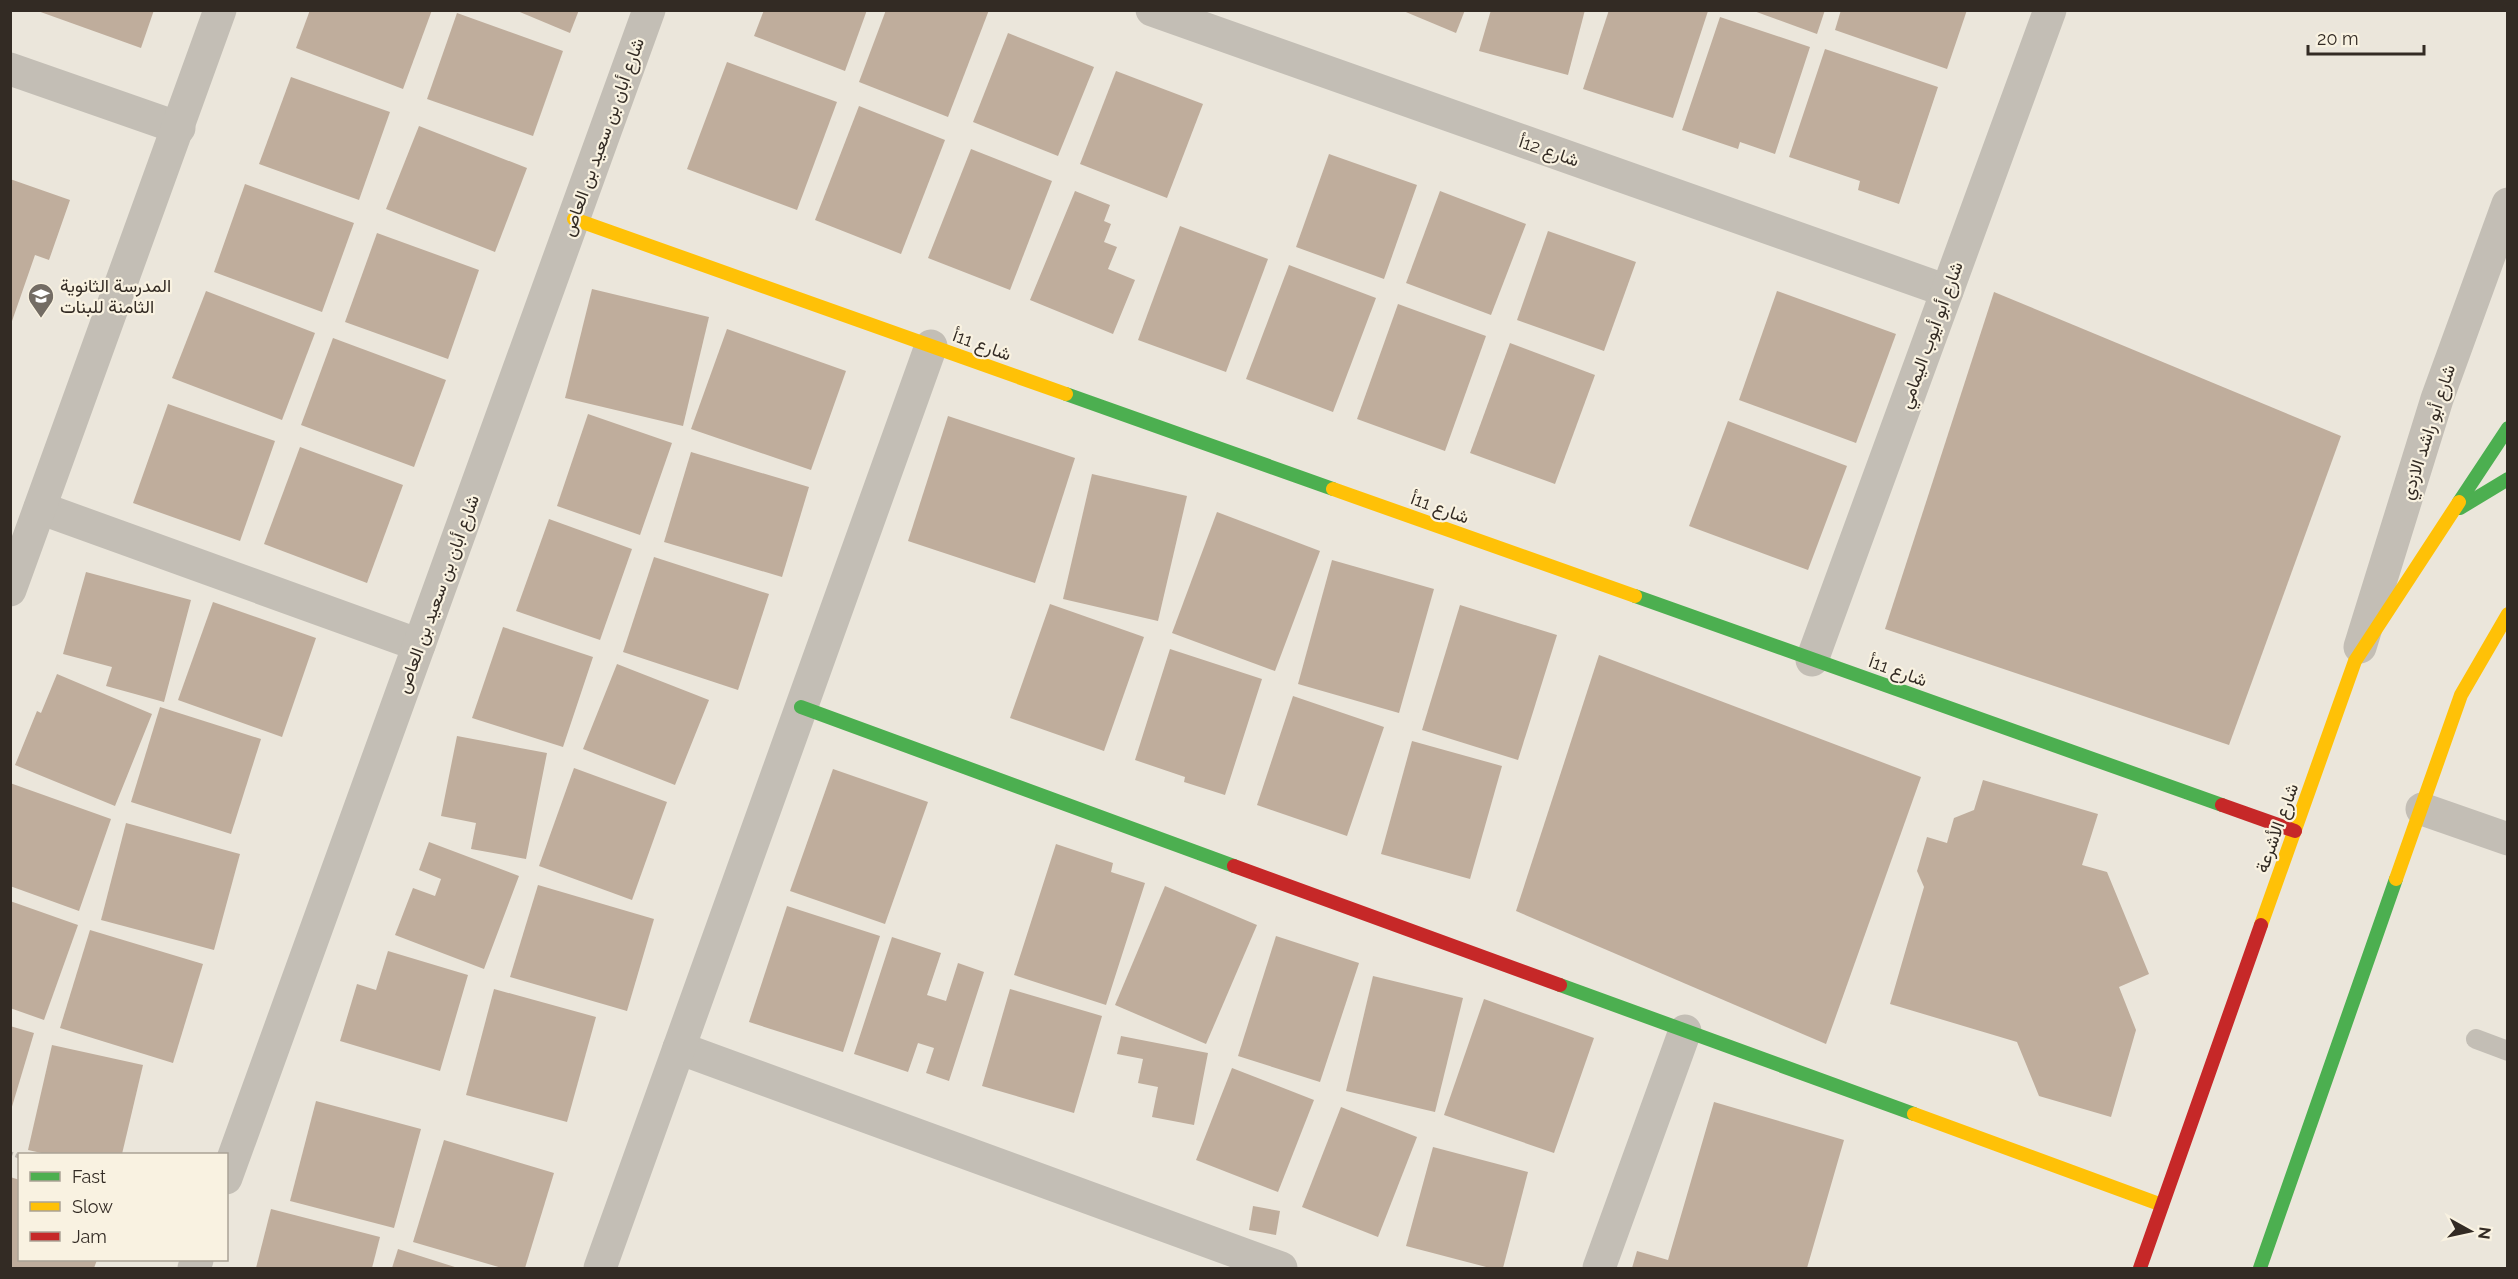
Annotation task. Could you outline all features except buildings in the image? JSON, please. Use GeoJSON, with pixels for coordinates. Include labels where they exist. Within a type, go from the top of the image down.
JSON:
{"type":"FeatureCollection","features":[{"type":"Feature","properties":{"kind":"street"},"geometry":{"type":"LineString","coordinates":[[10,590],[220,10]]}},
{"type":"Feature","properties":{"kind":"street","name":"شارع أبان بن سعيد بن العاص"},"geometry":{"type":"LineString","coordinates":[[228,1172],[649,10]]}},
{"type":"Feature","properties":{"kind":"street","name":"شارع 12أ"},"geometry":{"type":"LineString","coordinates":[[1152,10],[1947,291]]}},
{"type":"Feature","properties":{"kind":"street","name":"شارع أبو أيوب اليمامي"},"geometry":{"type":"LineString","coordinates":[[1812,660],[2050,10]]}},
{"type":"Feature","properties":{"kind":"street"},"geometry":{"type":"LineString","coordinates":[[10,69],[179,128]]}},
{"type":"Feature","properties":{"kind":"street","name":"شارع أبو راشد الازدي"},"geometry":{"type":"LineString","coordinates":[[2355,661],[2437,399],[2508,204]]}},
{"type":"Feature","properties":{"kind":"street","name":"شارع 11أ"},"geometry":{"type":"LineString","coordinates":[[574,219],[2295,831]]}},
{"type":"Feature","properties":{"kind":"street"},"geometry":{"type":"LineString","coordinates":[[600,1269],[930,346]]}},
{"type":"Feature","properties":{"kind":"street","name":"شارع الأشرعة"},"geometry":{"type":"LineString","coordinates":[[2140,1269],[2355,661],[2508,428]]}},
{"type":"Feature","properties":{"kind":"street"},"geometry":{"type":"LineString","coordinates":[[2451,514],[2508,479]]}},
{"type":"Feature","properties":{"kind":"street"},"geometry":{"type":"LineString","coordinates":[[40,508],[419,645]]}},
{"type":"Feature","properties":{"kind":"street"},"geometry":{"type":"LineString","coordinates":[[2260,1269],[2462,695],[2508,614]]}},
{"type":"Feature","properties":{"kind":"street"},"geometry":{"type":"LineString","coordinates":[[801,707],[2162,1205]]}},
{"type":"Feature","properties":{"kind":"street"},"geometry":{"type":"LineString","coordinates":[[2422,809],[2508,838]]}},
{"type":"Feature","properties":{"kind":"street"},"geometry":{"type":"LineString","coordinates":[[1599,1269],[1685,1031]]}},
{"type":"Feature","properties":{"kind":"street"},"geometry":{"type":"LineString","coordinates":[[679,1048],[1209,1256],[1281,1269]]}},
{"type":"Feature","properties":{"kind":"lane"},"geometry":{"type":"LineString","coordinates":[[2476,1039],[2508,1050]]}},
{"type":"Feature","properties":{"kind":"traffic: fast"},"geometry":{"type":"LineString","coordinates":[[1066,394],[1333,489]]}},
{"type":"Feature","properties":{"kind":"traffic: fast"},"geometry":{"type":"LineString","coordinates":[[2459,502],[2508,428]]}},
{"type":"Feature","properties":{"kind":"traffic: fast"},"geometry":{"type":"LineString","coordinates":[[2460,508],[2508,479]]}},
{"type":"Feature","properties":{"kind":"traffic: fast"},"geometry":{"type":"LineString","coordinates":[[1635,596],[2222,805]]}},
{"type":"Feature","properties":{"kind":"traffic: fast"},"geometry":{"type":"LineString","coordinates":[[801,707],[1234,866]]}},
{"type":"Feature","properties":{"kind":"traffic: fast"},"geometry":{"type":"LineString","coordinates":[[2260,1268],[2396,879]]}},
{"type":"Feature","properties":{"kind":"traffic: fast"},"geometry":{"type":"LineString","coordinates":[[1560,985],[1914,1114]]}},
{"type":"Feature","properties":{"kind":"traffic: slow"},"geometry":{"type":"LineString","coordinates":[[574,219],[1066,394]]}},
{"type":"Feature","properties":{"kind":"traffic: slow"},"geometry":{"type":"LineString","coordinates":[[1333,489],[1635,596]]}},
{"type":"Feature","properties":{"kind":"traffic: slow"},"geometry":{"type":"LineString","coordinates":[[2261,925],[2355,661],[2459,502]]}},
{"type":"Feature","properties":{"kind":"traffic: slow"},"geometry":{"type":"LineString","coordinates":[[2396,879],[2461,695],[2508,614]]}},
{"type":"Feature","properties":{"kind":"traffic: slow"},"geometry":{"type":"LineString","coordinates":[[1914,1114],[2162,1205]]}},
{"type":"Feature","properties":{"kind":"traffic: jam"},"geometry":{"type":"LineString","coordinates":[[2222,805],[2295,831]]}},
{"type":"Feature","properties":{"kind":"traffic: jam"},"geometry":{"type":"LineString","coordinates":[[1234,866],[1560,985]]}},
{"type":"Feature","properties":{"kind":"traffic: jam"},"geometry":{"type":"LineString","coordinates":[[2140,1268],[2261,925]]}},
{"type":"Feature","properties":{"kind":"place","name":"المدرسة الثانوية الثامنة للبنات"},"geometry":{"type":"Point","coordinates":[41,319]}}]}
